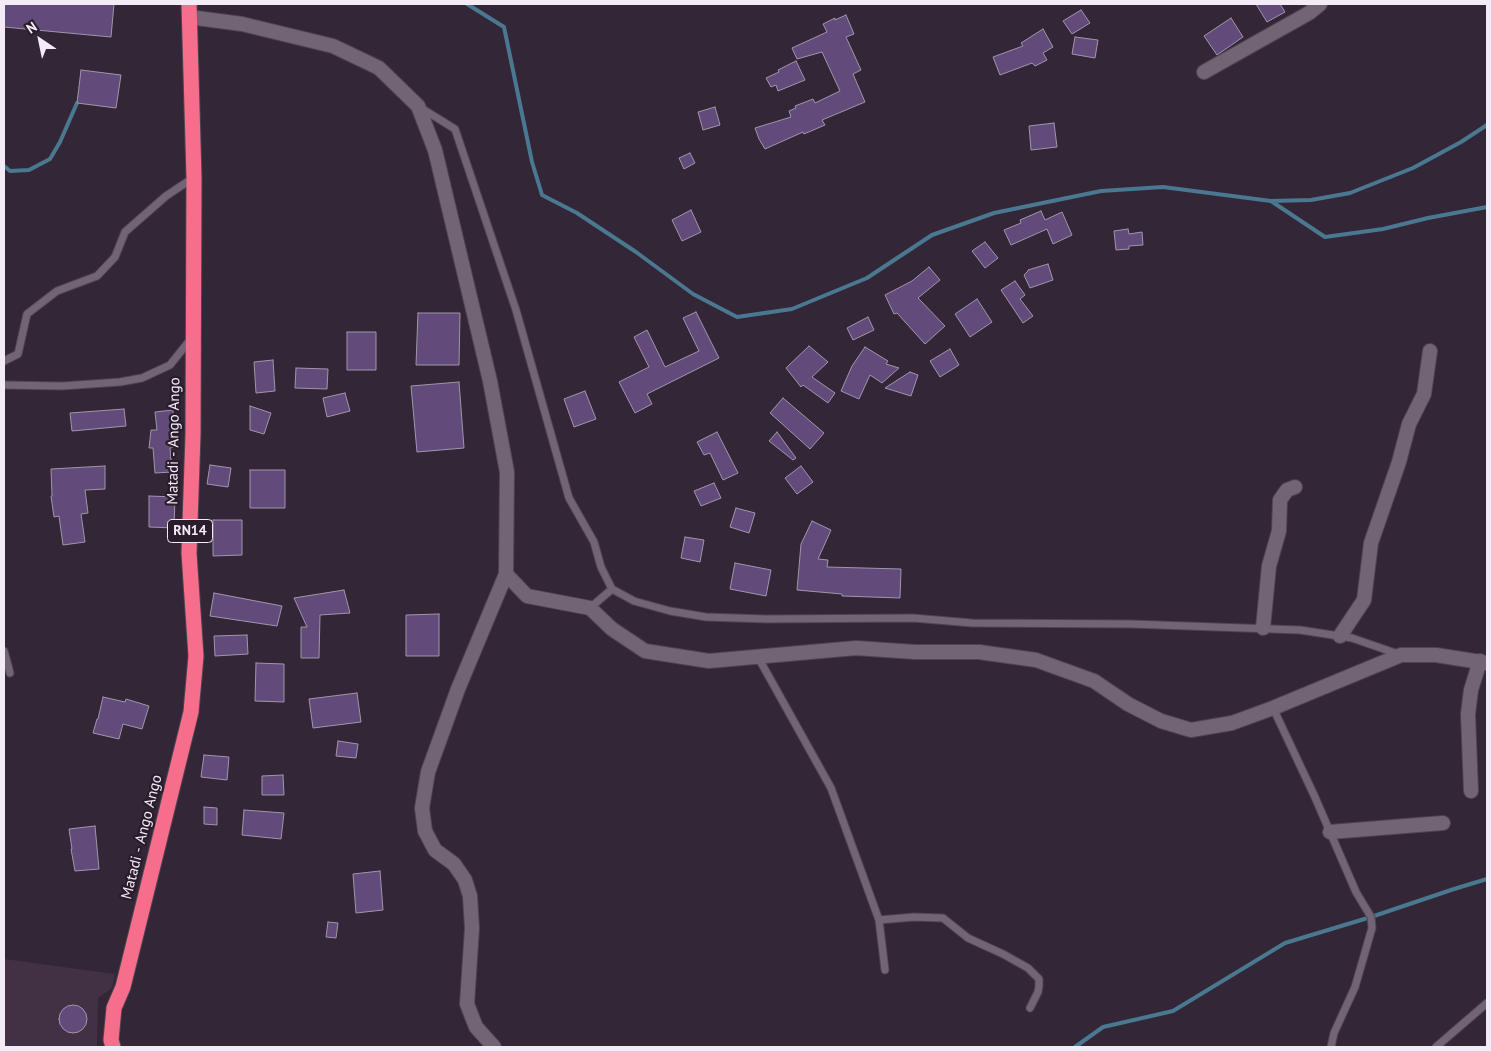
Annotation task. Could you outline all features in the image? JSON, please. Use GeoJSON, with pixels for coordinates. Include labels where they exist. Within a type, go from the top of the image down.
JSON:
{"type":"FeatureCollection","features":[{"type":"Feature","properties":{"kind":"highway","name":"Matadi - Ango Ango"},"geometry":{"type":"LineString","coordinates":[[112,1045],[114,1008],[123,987],[191,712],[196,656],[189,553],[193,434],[194,178],[189,10]]}},
{"type":"Feature","properties":{"kind":"street"},"geometry":{"type":"LineString","coordinates":[[1204,72],[1309,13],[1320,4]]}},
{"type":"Feature","properties":{"kind":"street"},"geometry":{"type":"LineString","coordinates":[[189,10],[333,46],[379,68],[418,106],[435,150],[490,381],[507,472],[506,574],[458,689],[428,772],[422,808],[425,831],[435,850],[454,864],[465,880],[470,896],[472,928],[466,1004],[476,1027],[494,1047]]}},
{"type":"Feature","properties":{"kind":"street"},"geometry":{"type":"LineString","coordinates":[[1340,636],[1364,600],[1371,543],[1396,470],[1408,424],[1424,394],[1430,351]]}},
{"type":"Feature","properties":{"kind":"street"},"geometry":{"type":"LineString","coordinates":[[1263,628],[1269,566],[1279,531],[1280,500],[1288,490],[1295,487]]}},
{"type":"Feature","properties":{"kind":"street"},"geometry":{"type":"LineString","coordinates":[[506,574],[528,596],[590,608],[612,629],[645,651],[709,662],[856,648],[915,652],[979,652],[1036,660],[1094,681],[1128,704],[1161,721],[1191,730],[1232,723],[1401,655],[1436,655],[1484,662],[1470,690],[1468,714],[1471,791]]}},
{"type":"Feature","properties":{"kind":"street"},"geometry":{"type":"LineString","coordinates":[[1330,832],[1443,823]]}},
{"type":"Feature","properties":{"kind":"lane"},"geometry":{"type":"LineString","coordinates":[[418,106],[455,129],[516,310],[569,498],[594,542],[601,567],[612,589],[634,601],[670,611],[706,617],[766,619],[913,618],[972,623],[1131,624],[1300,630],[1352,638],[1401,655]]}},
{"type":"Feature","properties":{"kind":"lane"},"geometry":{"type":"LineString","coordinates":[[4,361],[18,354],[27,314],[57,291],[97,276],[115,257],[125,232],[166,196],[194,178]]}},
{"type":"Feature","properties":{"kind":"lane"},"geometry":{"type":"LineString","coordinates":[[4,385],[62,386],[120,382],[142,378],[170,365],[193,337]]}},
{"type":"Feature","properties":{"kind":"lane"},"geometry":{"type":"LineString","coordinates":[[590,608],[612,589]]}},
{"type":"Feature","properties":{"kind":"lane"},"geometry":{"type":"LineString","coordinates":[[4,651],[10,673]]}},
{"type":"Feature","properties":{"kind":"lane"},"geometry":{"type":"LineString","coordinates":[[758,657],[831,788],[879,920],[885,970]]}},
{"type":"Feature","properties":{"kind":"lane"},"geometry":{"type":"LineString","coordinates":[[1273,708],[1356,892],[1370,917],[1372,928],[1355,987],[1334,1033],[1331,1047]]}},
{"type":"Feature","properties":{"kind":"lane"},"geometry":{"type":"LineString","coordinates":[[879,920],[914,917],[943,918],[968,938],[1028,968],[1039,979],[1038,992],[1030,1008]]}},
{"type":"Feature","properties":{"kind":"lane"},"geometry":{"type":"LineString","coordinates":[[1436,1047],[1487,1003]]}},
{"type":"Feature","properties":{"kind":"shaded area"},"geometry":{"type":"Polygon","coordinates":[[[4,959],[115,974],[112,988],[98,998],[97,1047],[4,1047],[4,959]]]}},
{"type":"Feature","properties":{"kind":"building"},"geometry":{"type":"Polygon","coordinates":[[[4,4],[114,4],[111,37],[4,27],[4,4]]]}},
{"type":"Feature","properties":{"kind":"building"},"geometry":{"type":"Polygon","coordinates":[[[1256,4],[1280,4],[1285,12],[1267,22],[1256,4]]]}},
{"type":"Feature","properties":{"kind":"building"},"geometry":{"type":"Polygon","coordinates":[[[1081,10],[1090,23],[1072,34],[1063,21],[1081,10]]]}},
{"type":"Feature","properties":{"kind":"building"},"geometry":{"type":"Polygon","coordinates":[[[846,15],[854,34],[846,37],[861,70],[853,74],[865,102],[822,120],[825,125],[804,134],[803,132],[765,149],[755,128],[791,117],[789,111],[796,108],[795,106],[813,99],[815,103],[840,91],[822,52],[797,59],[792,48],[827,32],[823,24],[846,15]]]}},
{"type":"Feature","properties":{"kind":"building"},"geometry":{"type":"Polygon","coordinates":[[[1231,18],[1243,37],[1217,55],[1204,36],[1231,18]]]}},
{"type":"Feature","properties":{"kind":"building"},"geometry":{"type":"Polygon","coordinates":[[[1043,29],[1053,47],[1043,53],[1047,60],[1035,66],[1032,63],[1000,75],[993,57],[1023,46],[1021,43],[1043,29]]]}},
{"type":"Feature","properties":{"kind":"building"},"geometry":{"type":"Polygon","coordinates":[[[1075,37],[1098,40],[1095,58],[1072,54],[1075,37]]]}},
{"type":"Feature","properties":{"kind":"building"},"geometry":{"type":"Polygon","coordinates":[[[796,61],[805,80],[778,91],[776,85],[771,87],[766,78],[796,61]]]}},
{"type":"Feature","properties":{"kind":"building"},"geometry":{"type":"Polygon","coordinates":[[[81,70],[121,75],[116,108],[77,103],[81,70]]]}},
{"type":"Feature","properties":{"kind":"building"},"geometry":{"type":"Polygon","coordinates":[[[715,107],[720,125],[703,130],[698,112],[715,107]]]}},
{"type":"Feature","properties":{"kind":"building"},"geometry":{"type":"Polygon","coordinates":[[[1054,123],[1057,147],[1031,150],[1029,126],[1054,123]]]}},
{"type":"Feature","properties":{"kind":"building"},"geometry":{"type":"Polygon","coordinates":[[[690,153],[695,163],[684,169],[679,158],[690,153]]]}},
{"type":"Feature","properties":{"kind":"building"},"geometry":{"type":"Polygon","coordinates":[[[691,210],[701,232],[682,241],[672,220],[691,210]]]}},
{"type":"Feature","properties":{"kind":"building"},"geometry":{"type":"Polygon","coordinates":[[[1041,211],[1045,220],[1062,212],[1072,235],[1053,244],[1047,229],[1011,245],[1004,230],[1021,223],[1020,220],[1041,211]]]}},
{"type":"Feature","properties":{"kind":"building"},"geometry":{"type":"Polygon","coordinates":[[[1128,229],[1129,234],[1142,232],[1143,245],[1129,246],[1129,249],[1116,250],[1114,231],[1128,229]]]}},
{"type":"Feature","properties":{"kind":"building"},"geometry":{"type":"Polygon","coordinates":[[[985,242],[998,258],[985,268],[972,251],[985,242]]]}},
{"type":"Feature","properties":{"kind":"building"},"geometry":{"type":"Polygon","coordinates":[[[1048,264],[1053,280],[1030,288],[1024,275],[1028,270],[1048,264]]]}},
{"type":"Feature","properties":{"kind":"building"},"geometry":{"type":"Polygon","coordinates":[[[929,267],[940,280],[918,298],[945,326],[925,344],[897,313],[894,314],[885,295],[912,281],[929,267]]]}},
{"type":"Feature","properties":{"kind":"building"},"geometry":{"type":"Polygon","coordinates":[[[1015,281],[1025,295],[1020,299],[1033,316],[1023,323],[1001,290],[1015,281]]]}},
{"type":"Feature","properties":{"kind":"building"},"geometry":{"type":"Polygon","coordinates":[[[977,299],[992,322],[970,337],[955,314],[977,299]]]}},
{"type":"Feature","properties":{"kind":"building"},"geometry":{"type":"Polygon","coordinates":[[[696,312],[719,358],[647,394],[652,404],[635,413],[619,382],[649,367],[634,337],[647,330],[665,367],[699,351],[683,318],[696,312]]]}},
{"type":"Feature","properties":{"kind":"building"},"geometry":{"type":"Polygon","coordinates":[[[418,313],[460,313],[459,365],[416,365],[418,313]]]}},
{"type":"Feature","properties":{"kind":"building"},"geometry":{"type":"Polygon","coordinates":[[[868,317],[874,330],[853,340],[847,328],[868,317]]]}},
{"type":"Feature","properties":{"kind":"building"},"geometry":{"type":"Polygon","coordinates":[[[347,332],[376,332],[376,370],[347,370],[347,332]]]}},
{"type":"Feature","properties":{"kind":"building"},"geometry":{"type":"Polygon","coordinates":[[[809,346],[828,362],[812,377],[835,393],[828,403],[803,385],[801,387],[786,368],[809,346]]]}},
{"type":"Feature","properties":{"kind":"building"},"geometry":{"type":"Polygon","coordinates":[[[865,347],[888,361],[886,364],[899,368],[882,383],[870,375],[859,399],[841,391],[852,366],[865,347]]]}},
{"type":"Feature","properties":{"kind":"building"},"geometry":{"type":"Polygon","coordinates":[[[950,349],[959,365],[940,377],[930,361],[950,349]]]}},
{"type":"Feature","properties":{"kind":"building"},"geometry":{"type":"Polygon","coordinates":[[[273,360],[275,391],[256,393],[254,362],[273,360]]]}},
{"type":"Feature","properties":{"kind":"building"},"geometry":{"type":"Polygon","coordinates":[[[296,368],[328,369],[327,389],[295,388],[296,368]]]}},
{"type":"Feature","properties":{"kind":"building"},"geometry":{"type":"Polygon","coordinates":[[[910,372],[918,375],[911,396],[885,388],[910,372]]]}},
{"type":"Feature","properties":{"kind":"building"},"geometry":{"type":"Polygon","coordinates":[[[459,382],[464,448],[417,452],[411,386],[459,382]]]}},
{"type":"Feature","properties":{"kind":"building"},"geometry":{"type":"Polygon","coordinates":[[[585,391],[596,419],[574,427],[564,399],[585,391]]]}},
{"type":"Feature","properties":{"kind":"building"},"geometry":{"type":"Polygon","coordinates":[[[345,393],[350,411],[327,417],[323,398],[345,393]]]}},
{"type":"Feature","properties":{"kind":"building"},"geometry":{"type":"Polygon","coordinates":[[[783,398],[824,433],[810,449],[770,413],[783,398]]]}},
{"type":"Feature","properties":{"kind":"building"},"geometry":{"type":"Polygon","coordinates":[[[250,406],[271,413],[264,434],[250,430],[250,406]]]}},
{"type":"Feature","properties":{"kind":"building"},"geometry":{"type":"Polygon","coordinates":[[[124,409],[126,426],[72,431],[70,413],[124,409]]]}},
{"type":"Feature","properties":{"kind":"building"},"geometry":{"type":"Polygon","coordinates":[[[173,410],[175,447],[170,448],[172,472],[155,473],[153,448],[149,448],[151,430],[157,430],[155,412],[173,410]]]}},
{"type":"Feature","properties":{"kind":"building"},"geometry":{"type":"Polygon","coordinates":[[[717,432],[738,473],[723,480],[710,453],[704,455],[697,442],[717,432]]]}},
{"type":"Feature","properties":{"kind":"building"},"geometry":{"type":"Polygon","coordinates":[[[777,432],[796,458],[793,460],[769,441],[777,432]]]}},
{"type":"Feature","properties":{"kind":"building"},"geometry":{"type":"Polygon","coordinates":[[[210,465],[231,468],[228,487],[207,484],[210,465]]]}},
{"type":"Feature","properties":{"kind":"building"},"geometry":{"type":"Polygon","coordinates":[[[105,466],[105,489],[85,490],[88,513],[81,514],[85,542],[63,545],[59,516],[54,517],[51,496],[51,469],[105,466]]]}},
{"type":"Feature","properties":{"kind":"building"},"geometry":{"type":"Polygon","coordinates":[[[801,466],[813,482],[797,494],[785,478],[801,466]]]}},
{"type":"Feature","properties":{"kind":"building"},"geometry":{"type":"Polygon","coordinates":[[[250,470],[285,470],[285,508],[250,508],[250,470]]]}},
{"type":"Feature","properties":{"kind":"building"},"geometry":{"type":"Polygon","coordinates":[[[714,483],[721,498],[701,506],[694,491],[714,483]]]}},
{"type":"Feature","properties":{"kind":"building"},"geometry":{"type":"Polygon","coordinates":[[[149,496],[175,497],[174,528],[149,527],[149,496]]]}},
{"type":"Feature","properties":{"kind":"building"},"geometry":{"type":"Polygon","coordinates":[[[736,508],[755,513],[749,533],[730,527],[736,508]]]}},
{"type":"Feature","properties":{"kind":"building"},"geometry":{"type":"Polygon","coordinates":[[[213,520],[242,520],[242,555],[213,556],[213,520]]]}},
{"type":"Feature","properties":{"kind":"building"},"geometry":{"type":"Polygon","coordinates":[[[812,521],[831,530],[818,559],[828,560],[827,567],[901,569],[900,598],[842,596],[842,594],[797,590],[801,544],[812,521]]]}},
{"type":"Feature","properties":{"kind":"building"},"geometry":{"type":"Polygon","coordinates":[[[685,537],[704,540],[700,562],[681,558],[685,537]]]}},
{"type":"Feature","properties":{"kind":"building"},"geometry":{"type":"Polygon","coordinates":[[[735,563],[771,570],[766,596],[730,589],[735,563]]]}},
{"type":"Feature","properties":{"kind":"building"},"geometry":{"type":"Polygon","coordinates":[[[344,590],[350,613],[320,615],[319,658],[301,658],[301,627],[307,627],[294,598],[344,590]]]}},
{"type":"Feature","properties":{"kind":"building"},"geometry":{"type":"Polygon","coordinates":[[[214,593],[282,606],[277,626],[210,616],[214,593]]]}},
{"type":"Feature","properties":{"kind":"building"},"geometry":{"type":"Polygon","coordinates":[[[439,614],[439,656],[406,656],[406,615],[439,614]]]}},
{"type":"Feature","properties":{"kind":"building"},"geometry":{"type":"Polygon","coordinates":[[[247,635],[248,654],[215,656],[214,636],[247,635]]]}},
{"type":"Feature","properties":{"kind":"building"},"geometry":{"type":"Polygon","coordinates":[[[256,663],[284,664],[284,702],[255,701],[256,663]]]}},
{"type":"Feature","properties":{"kind":"building"},"geometry":{"type":"Polygon","coordinates":[[[357,693],[361,722],[313,728],[309,699],[357,693]]]}},
{"type":"Feature","properties":{"kind":"building"},"geometry":{"type":"Polygon","coordinates":[[[103,697],[125,702],[126,699],[149,706],[142,729],[123,724],[119,739],[93,733],[103,697]]]}},
{"type":"Feature","properties":{"kind":"building"},"geometry":{"type":"Polygon","coordinates":[[[338,741],[358,744],[356,758],[336,756],[338,741]]]}},
{"type":"Feature","properties":{"kind":"building"},"geometry":{"type":"Polygon","coordinates":[[[204,755],[229,757],[227,780],[201,777],[204,755]]]}},
{"type":"Feature","properties":{"kind":"building"},"geometry":{"type":"Polygon","coordinates":[[[283,775],[284,795],[262,795],[262,776],[283,775]]]}},
{"type":"Feature","properties":{"kind":"building"},"geometry":{"type":"Polygon","coordinates":[[[204,807],[217,808],[217,825],[204,824],[204,807]]]}},
{"type":"Feature","properties":{"kind":"building"},"geometry":{"type":"Polygon","coordinates":[[[244,810],[284,813],[281,839],[242,835],[244,810]]]}},
{"type":"Feature","properties":{"kind":"building"},"geometry":{"type":"Polygon","coordinates":[[[95,826],[99,869],[75,871],[69,829],[95,826]]]}},
{"type":"Feature","properties":{"kind":"building"},"geometry":{"type":"Polygon","coordinates":[[[380,871],[383,910],[356,913],[353,874],[380,871]]]}},
{"type":"Feature","properties":{"kind":"building"},"geometry":{"type":"Polygon","coordinates":[[[328,922],[338,923],[336,938],[326,937],[328,922]]]}},
{"type":"Feature","properties":{"kind":"building"},"geometry":{"type":"Polygon","coordinates":[[[73,1005],[83,1009],[87,1019],[83,1029],[73,1033],[63,1029],[59,1019],[63,1009],[73,1005]]]}},
{"type":"Feature","properties":{"kind":"waterway"},"geometry":{"type":"LineString","coordinates":[[467,4],[504,27],[532,162],[542,195],[577,213],[636,252],[693,294],[737,317],[792,309],[867,278],[932,235],[994,213],[1101,191],[1163,187],[1271,201],[1311,200],[1350,193],[1413,168],[1461,142],[1487,125]]}},
{"type":"Feature","properties":{"kind":"waterway"},"geometry":{"type":"LineString","coordinates":[[4,166],[10,171],[29,170],[50,159],[60,142],[77,103]]}},
{"type":"Feature","properties":{"kind":"waterway"},"geometry":{"type":"LineString","coordinates":[[1271,201],[1325,237],[1383,229],[1487,207]]}},
{"type":"Feature","properties":{"kind":"waterway"},"geometry":{"type":"LineString","coordinates":[[1075,1047],[1103,1027],[1173,1011],[1285,943],[1487,879]]}}]}
